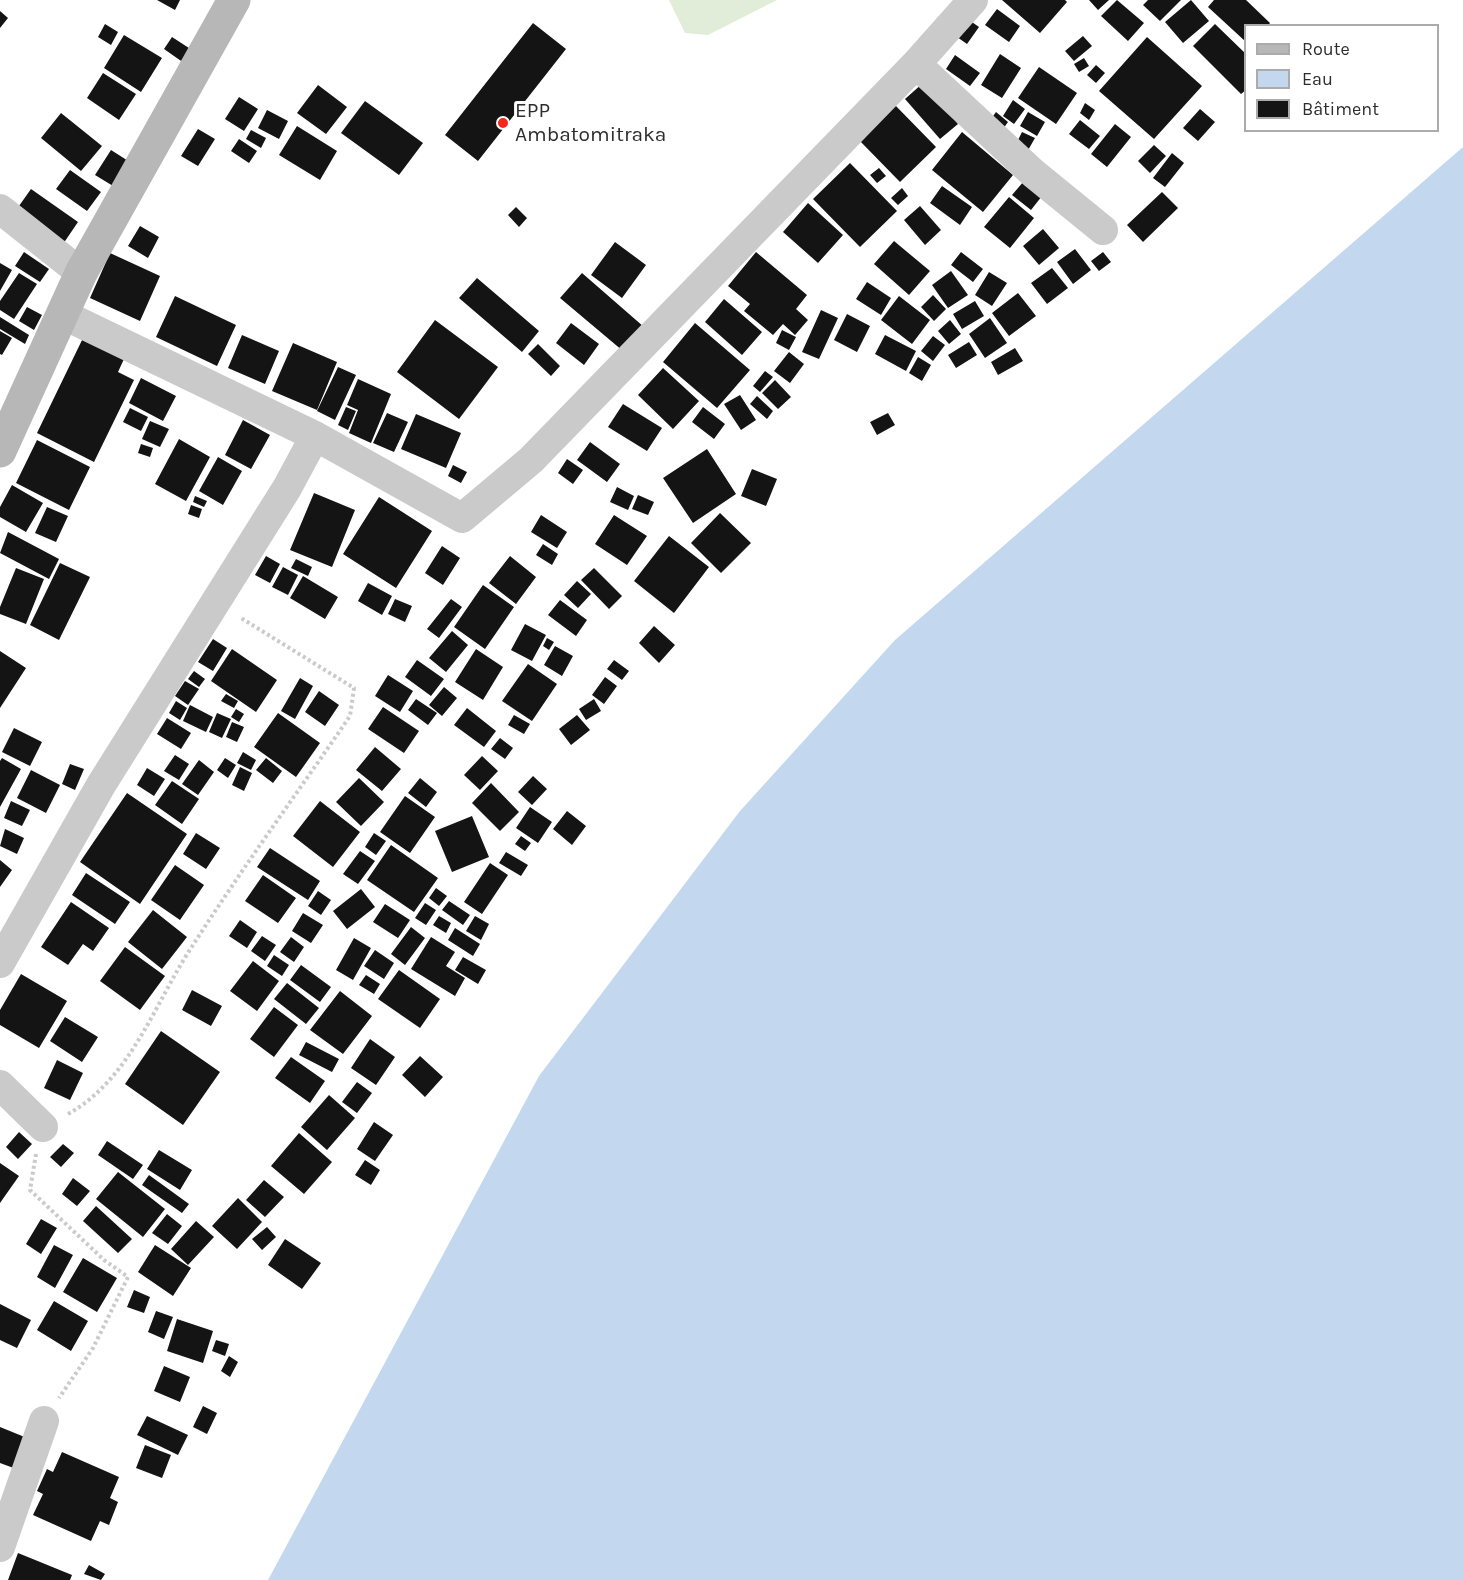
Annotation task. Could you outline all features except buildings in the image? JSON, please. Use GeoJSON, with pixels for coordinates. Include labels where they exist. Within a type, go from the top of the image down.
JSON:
{"type":"FeatureCollection","features":[{"type":"Feature","properties":{"kind":"main road"},"geometry":{"type":"LineString","coordinates":[[0,451],[64,315],[81,273],[234,0]]}},
{"type":"Feature","properties":{"kind":"street"},"geometry":{"type":"LineString","coordinates":[[64,315],[315,436],[462,518],[531,460],[916,64],[973,0]]}},
{"type":"Feature","properties":{"kind":"street"},"geometry":{"type":"LineString","coordinates":[[916,64],[1033,173],[1103,230]]}},
{"type":"Feature","properties":{"kind":"street"},"geometry":{"type":"LineString","coordinates":[[0,209],[81,273]]}},
{"type":"Feature","properties":{"kind":"street"},"geometry":{"type":"LineString","coordinates":[[0,963],[101,785],[288,488],[315,436]]}},
{"type":"Feature","properties":{"kind":"street"},"geometry":{"type":"LineString","coordinates":[[0,1085],[43,1127]]}},
{"type":"Feature","properties":{"kind":"street"},"geometry":{"type":"LineString","coordinates":[[0,1547],[44,1421]]}},
{"type":"Feature","properties":{"kind":"path"},"geometry":{"type":"LineString","coordinates":[[44,1421],[93,1348],[128,1277],[104,1260],[30,1190],[43,1127],[87,1103],[126,1060],[192,945],[350,716],[354,688],[215,602]]}},
{"type":"Feature","properties":{"kind":"green space"},"geometry":{"type":"Polygon","coordinates":[[[669,0],[777,0],[708,35],[685,33],[669,0]]]}},
{"type":"Feature","properties":{"kind":"water"},"geometry":{"type":"Polygon","coordinates":[[[1463,147],[1463,1580],[268,1580],[539,1076],[740,811],[895,640],[1463,147]]]}},
{"type":"Feature","properties":{"kind":"place","name":"EPP Ambatomitraka"},"geometry":{"type":"Point","coordinates":[503,123]}}]}
